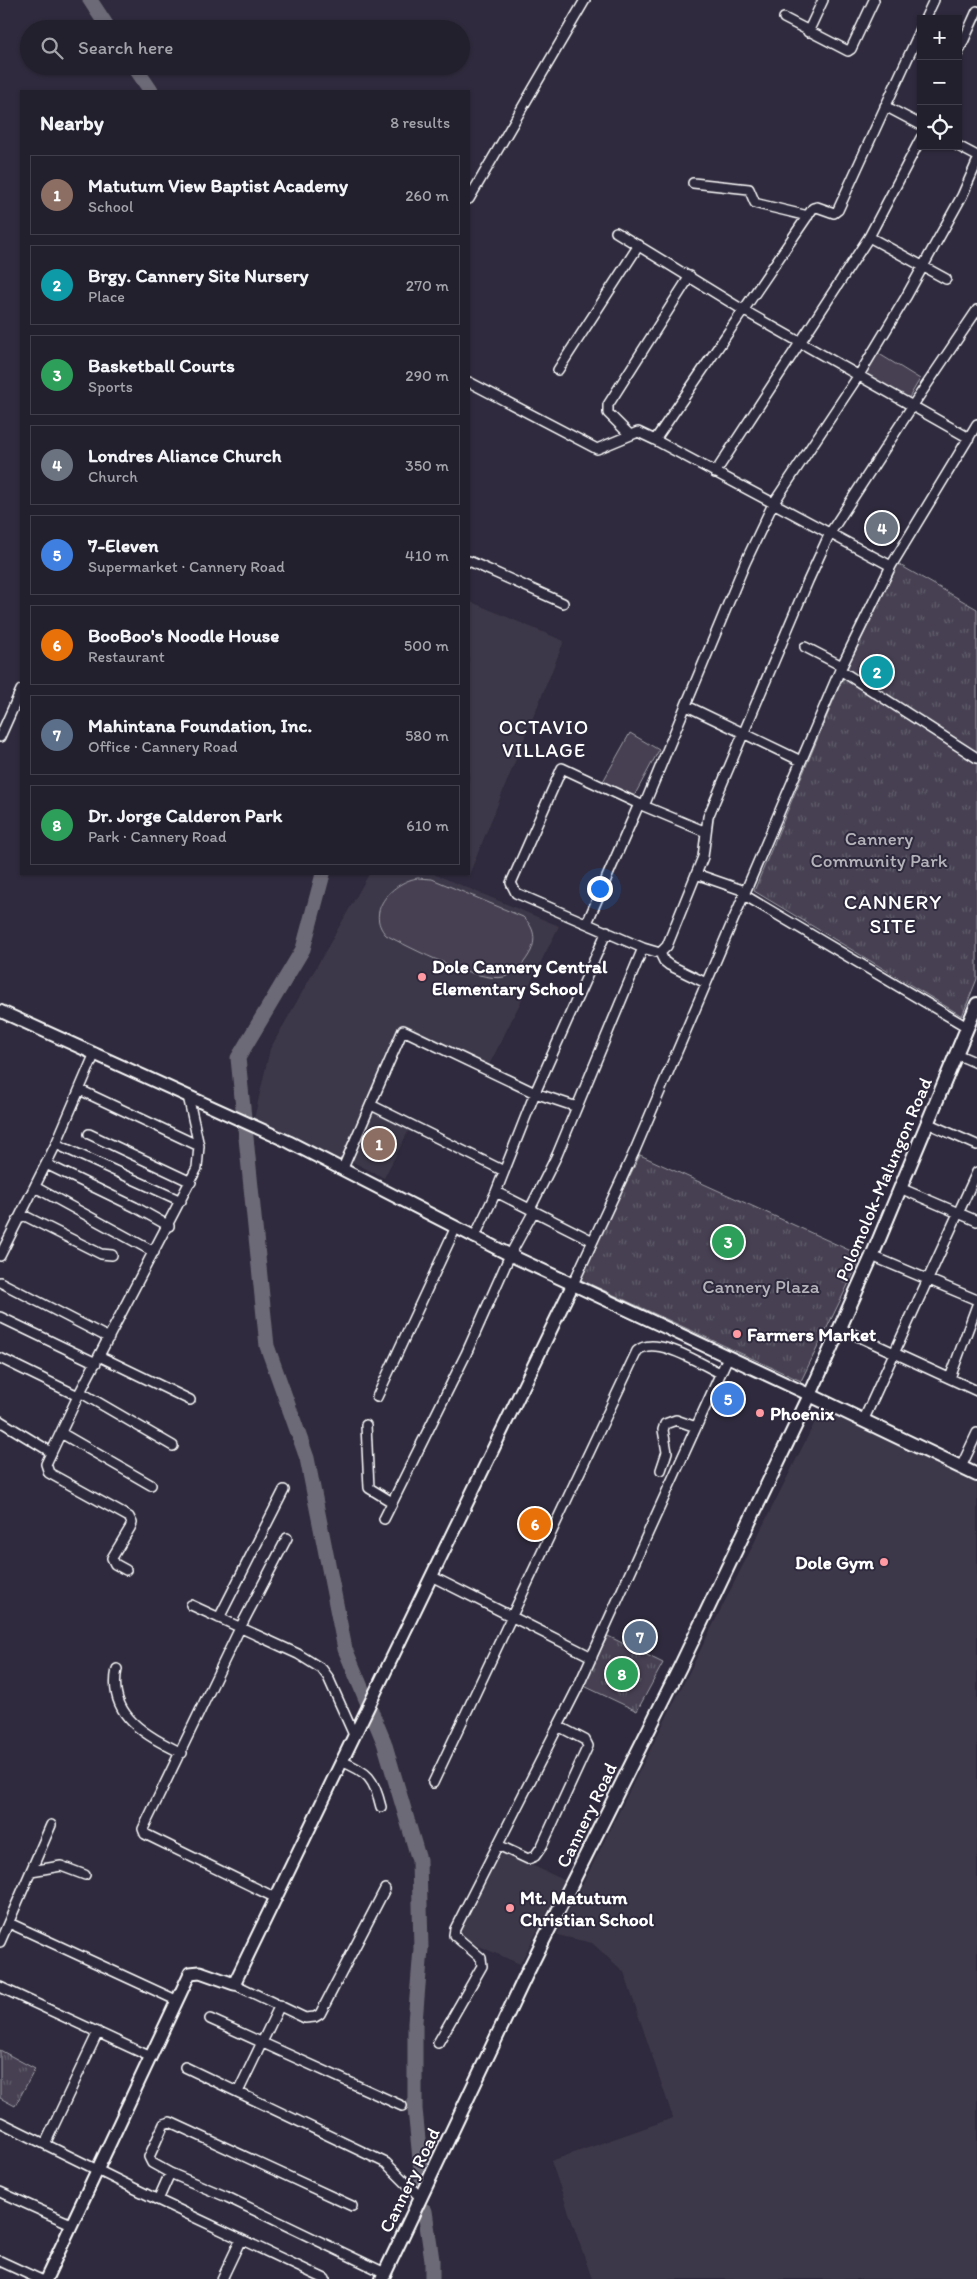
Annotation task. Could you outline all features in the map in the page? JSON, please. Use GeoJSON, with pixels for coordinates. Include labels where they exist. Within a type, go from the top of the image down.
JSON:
{"type":"FeatureCollection","features":[{"type":"Feature","properties":{"kind":"main road","name":"Polomolok-Malungon Road"},"geometry":{"type":"LineString","coordinates":[[810,1395],[872,1256],[956,1054],[972,1023],[977,1004]]}},
{"type":"Feature","properties":{"kind":"main road"},"geometry":{"type":"LineString","coordinates":[[810,1395],[864,1419],[977,1475]]}},
{"type":"Feature","properties":{"kind":"main road","name":"Cannery Road"},"geometry":{"type":"LineString","coordinates":[[384,2276],[526,1975],[680,1667],[810,1395]]}},
{"type":"Feature","properties":{"kind":"street"},"geometry":{"type":"LineString","coordinates":[[470,197],[585,0]]}},
{"type":"Feature","properties":{"kind":"street"},"geometry":{"type":"LineString","coordinates":[[808,32],[823,0]]}},
{"type":"Feature","properties":{"kind":"street"},"geometry":{"type":"LineString","coordinates":[[784,18],[844,51],[850,51],[874,0]]}},
{"type":"Feature","properties":{"kind":"street"},"geometry":{"type":"LineString","coordinates":[[927,15],[934,0]]}},
{"type":"Feature","properties":{"kind":"street"},"geometry":{"type":"LineString","coordinates":[[962,44],[977,11]]}},
{"type":"Feature","properties":{"kind":"street"},"geometry":{"type":"LineString","coordinates":[[655,440],[808,216],[816,207],[832,212],[838,210],[917,38]]}},
{"type":"Feature","properties":{"kind":"street"},"geometry":{"type":"LineString","coordinates":[[885,106],[917,123]]}},
{"type":"Feature","properties":{"kind":"street"},"geometry":{"type":"LineString","coordinates":[[715,473],[869,237],[917,146]]}},
{"type":"Feature","properties":{"kind":"street"},"geometry":{"type":"LineString","coordinates":[[962,148],[977,156]]}},
{"type":"Feature","properties":{"kind":"street"},"geometry":{"type":"LineString","coordinates":[[587,923],[687,706],[742,571],[773,504],[859,375],[924,267],[977,162]]}},
{"type":"Feature","properties":{"kind":"street"},"geometry":{"type":"LineString","coordinates":[[694,183],[749,189],[754,203],[808,216]]}},
{"type":"Feature","properties":{"kind":"street"},"geometry":{"type":"LineString","coordinates":[[616,232],[743,310],[913,404],[969,438]]}},
{"type":"Feature","properties":{"kind":"street"},"geometry":{"type":"LineString","coordinates":[[869,237],[946,279]]}},
{"type":"Feature","properties":{"kind":"street"},"geometry":{"type":"LineString","coordinates":[[558,370],[639,245]]}},
{"type":"Feature","properties":{"kind":"street"},"geometry":{"type":"LineString","coordinates":[[630,435],[608,413],[608,405],[690,276]]}},
{"type":"Feature","properties":{"kind":"street"},"geometry":{"type":"LineString","coordinates":[[660,953],[667,946],[703,857],[708,817],[830,533],[913,404],[977,310]]}},
{"type":"Feature","properties":{"kind":"street"},"geometry":{"type":"LineString","coordinates":[[470,383],[597,449],[641,432],[891,566]]}},
{"type":"Feature","properties":{"kind":"street"},"geometry":{"type":"LineString","coordinates":[[234,1984],[341,1761],[433,1577],[593,1241],[706,984],[841,668],[891,566],[977,424]]}},
{"type":"Feature","properties":{"kind":"street"},"geometry":{"type":"LineString","coordinates":[[470,561],[563,603]]}},
{"type":"Feature","properties":{"kind":"street"},"geometry":{"type":"LineString","coordinates":[[805,647],[841,668],[977,758]]}},
{"type":"Feature","properties":{"kind":"street"},"geometry":{"type":"LineString","coordinates":[[0,737],[20,692]]}},
{"type":"Feature","properties":{"kind":"street"},"geometry":{"type":"LineString","coordinates":[[687,706],[801,761]]}},
{"type":"Feature","properties":{"kind":"street"},"geometry":{"type":"LineString","coordinates":[[706,832],[562,768],[511,886],[516,893],[643,948],[660,953],[664,962],[706,984]]}},
{"type":"Feature","properties":{"kind":"street"},"geometry":{"type":"LineString","coordinates":[[696,874],[745,893],[972,1023]]}},
{"type":"Feature","properties":{"kind":"street"},"geometry":{"type":"LineString","coordinates":[[474,1238],[496,1192],[535,1093],[607,931]]}},
{"type":"Feature","properties":{"kind":"street"},"geometry":{"type":"LineString","coordinates":[[384,1519],[466,1354],[557,1156],[643,948]]}},
{"type":"Feature","properties":{"kind":"street"},"geometry":{"type":"LineString","coordinates":[[0,1011],[343,1168],[455,1229],[810,1395]]}},
{"type":"Feature","properties":{"kind":"street"},"geometry":{"type":"LineString","coordinates":[[343,1168],[403,1030],[535,1093],[577,1107]]}},
{"type":"Feature","properties":{"kind":"street"},"geometry":{"type":"LineString","coordinates":[[0,1256],[56,1144],[95,1053]]}},
{"type":"Feature","properties":{"kind":"street"},"geometry":{"type":"LineString","coordinates":[[956,1054],[977,1063]]}},
{"type":"Feature","properties":{"kind":"street"},"geometry":{"type":"LineString","coordinates":[[80,1090],[199,1146]]}},
{"type":"Feature","properties":{"kind":"street"},"geometry":{"type":"LineString","coordinates":[[126,1570],[115,1564],[112,1558],[130,1528],[131,1520],[124,1513],[50,1473],[46,1464],[79,1394],[191,1182],[200,1158],[188,1096]]}},
{"type":"Feature","properties":{"kind":"street"},"geometry":{"type":"LineString","coordinates":[[371,1106],[504,1171]]}},
{"type":"Feature","properties":{"kind":"street"},"geometry":{"type":"LineString","coordinates":[[927,1123],[977,1145]]}},
{"type":"Feature","properties":{"kind":"street"},"geometry":{"type":"LineString","coordinates":[[89,1134],[191,1182]]}},
{"type":"Feature","properties":{"kind":"street"},"geometry":{"type":"LineString","coordinates":[[56,1144],[181,1201]]}},
{"type":"Feature","properties":{"kind":"street"},"geometry":{"type":"LineString","coordinates":[[46,1164],[135,1207],[168,1226]]}},
{"type":"Feature","properties":{"kind":"street"},"geometry":{"type":"LineString","coordinates":[[864,1419],[977,1172]]}},
{"type":"Feature","properties":{"kind":"street"},"geometry":{"type":"LineString","coordinates":[[35,1187],[154,1252]]}},
{"type":"Feature","properties":{"kind":"street"},"geometry":{"type":"LineString","coordinates":[[900,1188],[977,1221]]}},
{"type":"Feature","properties":{"kind":"street"},"geometry":{"type":"LineString","coordinates":[[496,1192],[593,1241]]}},
{"type":"Feature","properties":{"kind":"street"},"geometry":{"type":"LineString","coordinates":[[21,1214],[101,1254],[112,1255]]}},
{"type":"Feature","properties":{"kind":"street"},"geometry":{"type":"LineString","coordinates":[[377,1397],[455,1229]]}},
{"type":"Feature","properties":{"kind":"street"},"geometry":{"type":"LineString","coordinates":[[872,1256],[977,1300]]}},
{"type":"Feature","properties":{"kind":"street"},"geometry":{"type":"LineString","coordinates":[[0,1282],[109,1338]]}},
{"type":"Feature","properties":{"kind":"street"},"geometry":{"type":"LineString","coordinates":[[950,1378],[977,1305]]}},
{"type":"Feature","properties":{"kind":"street"},"geometry":{"type":"LineString","coordinates":[[0,1317],[190,1400]]}},
{"type":"Feature","properties":{"kind":"street"},"geometry":{"type":"LineString","coordinates":[[840,1328],[977,1391]]}},
{"type":"Feature","properties":{"kind":"street"},"geometry":{"type":"LineString","coordinates":[[433,1783],[637,1351],[647,1345],[665,1348],[720,1374]]}},
{"type":"Feature","properties":{"kind":"street"},"geometry":{"type":"LineString","coordinates":[[438,2043],[482,1966],[481,1958],[456,1937],[454,1933],[592,1657],[728,1357]]}},
{"type":"Feature","properties":{"kind":"street"},"geometry":{"type":"LineString","coordinates":[[0,1358],[79,1394],[173,1446]]}},
{"type":"Feature","properties":{"kind":"street"},"geometry":{"type":"LineString","coordinates":[[661,1470],[667,1452],[663,1430],[665,1424],[676,1420],[696,1427]]}},
{"type":"Feature","properties":{"kind":"street"},"geometry":{"type":"LineString","coordinates":[[0,1421],[51,1452]]}},
{"type":"Feature","properties":{"kind":"street"},"geometry":{"type":"LineString","coordinates":[[366,1425],[367,1481],[369,1488],[392,1502]]}},
{"type":"Feature","properties":{"kind":"street"},"geometry":{"type":"LineString","coordinates":[[60,1433],[151,1485]]}},
{"type":"Feature","properties":{"kind":"street"},"geometry":{"type":"LineString","coordinates":[[961,1467],[977,1433]]}},
{"type":"Feature","properties":{"kind":"street"},"geometry":{"type":"LineString","coordinates":[[219,1618],[284,1490]]}},
{"type":"Feature","properties":{"kind":"street"},"geometry":{"type":"LineString","coordinates":[[276,1898],[144,1832],[240,1628],[287,1538]]}},
{"type":"Feature","properties":{"kind":"street"},"geometry":{"type":"LineString","coordinates":[[433,1577],[592,1657]]}},
{"type":"Feature","properties":{"kind":"street"},"geometry":{"type":"LineString","coordinates":[[191,1605],[298,1654],[322,1669],[328,1677],[354,1735]]}},
{"type":"Feature","properties":{"kind":"street"},"geometry":{"type":"LineString","coordinates":[[117,1669],[115,1686],[130,1720],[151,1738],[182,1753]]}},
{"type":"Feature","properties":{"kind":"street"},"geometry":{"type":"LineString","coordinates":[[498,1845],[526,1859],[535,1856],[542,1846],[588,1746],[585,1740],[558,1726]]}},
{"type":"Feature","properties":{"kind":"street"},"geometry":{"type":"LineString","coordinates":[[341,1761],[357,1767],[369,1776],[377,1790],[381,1808]]}},
{"type":"Feature","properties":{"kind":"street"},"geometry":{"type":"LineString","coordinates":[[0,1942],[51,1825]]}},
{"type":"Feature","properties":{"kind":"street"},"geometry":{"type":"LineString","coordinates":[[31,1871],[61,1866],[85,1875]]}},
{"type":"Feature","properties":{"kind":"street"},"geometry":{"type":"LineString","coordinates":[[46,2279],[190,1973],[195,1972],[234,1984],[305,2018],[315,2017],[320,2014],[385,1889]]}},
{"type":"Feature","properties":{"kind":"street"},"geometry":{"type":"LineString","coordinates":[[9,1923],[176,2000]]}},
{"type":"Feature","properties":{"kind":"street"},"geometry":{"type":"LineString","coordinates":[[0,1987],[151,2057]]}},
{"type":"Feature","properties":{"kind":"street"},"geometry":{"type":"LineString","coordinates":[[238,2092],[280,2005]]}},
{"type":"Feature","properties":{"kind":"street"},"geometry":{"type":"LineString","coordinates":[[210,2019],[402,2106]]}},
{"type":"Feature","properties":{"kind":"street"},"geometry":{"type":"LineString","coordinates":[[45,2144],[98,2032]]}},
{"type":"Feature","properties":{"kind":"street"},"geometry":{"type":"LineString","coordinates":[[185,2067],[386,2163],[420,2197]]}},
{"type":"Feature","properties":{"kind":"street"},"geometry":{"type":"LineString","coordinates":[[0,2122],[241,2240],[326,2279]]}},
{"type":"Feature","properties":{"kind":"street"},"geometry":{"type":"LineString","coordinates":[[352,2206],[167,2122],[164,2124],[149,2157],[152,2163],[170,2173],[227,2197],[384,2276]]}},
{"type":"Feature","properties":{"kind":"street"},"geometry":{"type":"LineString","coordinates":[[158,2200],[170,2173]]}},
{"type":"Feature","properties":{"kind":"street"},"geometry":{"type":"LineString","coordinates":[[0,2192],[71,2224]]}},
{"type":"Feature","properties":{"kind":"street"},"geometry":{"type":"LineString","coordinates":[[222,2279],[241,2240]]}},
{"type":"Feature","properties":{"kind":"street"},"geometry":{"type":"LineString","coordinates":[[0,2261],[39,2279]]}},
{"type":"Feature","properties":{"kind":"shaded area"},"geometry":{"type":"Polygon","coordinates":[[[470,601],[564,641],[470,873],[470,601]]]}},
{"type":"Feature","properties":{"kind":"shaded area","name":"Dole Cannery Central Elementary School"},"geometry":{"type":"Polygon","coordinates":[[[368,875],[436,875],[559,926],[484,1075],[403,1029],[340,1162],[254,1119],[270,1049],[368,875]]]}},
{"type":"Feature","properties":{"kind":"shaded area"},"geometry":{"type":"Polygon","coordinates":[[[372,1109],[410,1128],[384,1178],[349,1160],[372,1109]]]}},
{"type":"Feature","properties":{"kind":"shaded area"},"geometry":{"type":"Polygon","coordinates":[[[822,1408],[977,1482],[977,2279],[592,2279],[551,2161],[673,2118],[624,1972],[592,1943],[557,1935],[822,1408]]]}},
{"type":"Feature","properties":{"kind":"shaded area","name":"Mt. Matutum Christian School"},"geometry":{"type":"Polygon","coordinates":[[[499,1850],[564,1880],[520,1964],[456,1936],[499,1850]]]}},
{"type":"Feature","properties":{"kind":"green space"},"geometry":{"type":"Polygon","coordinates":[[[876,352],[920,379],[907,401],[862,373],[876,352]]]}},
{"type":"Feature","properties":{"kind":"green space","name":"Cannery Community Park"},"geometry":{"type":"Polygon","coordinates":[[[898,564],[977,609],[977,979],[962,1016],[754,891],[847,668],[898,564]]]}},
{"type":"Feature","properties":{"kind":"green space"},"geometry":{"type":"Polygon","coordinates":[[[630,733],[659,750],[632,800],[601,785],[630,733]]]}},
{"type":"Feature","properties":{"kind":"green space"},"geometry":{"type":"Polygon","coordinates":[[[418,878],[432,879],[523,917],[532,928],[534,941],[531,951],[523,963],[513,973],[504,977],[478,975],[445,963],[386,935],[380,926],[378,916],[380,907],[392,891],[409,880],[418,878]]]}},
{"type":"Feature","properties":{"kind":"green space","name":"Cannery Plaza"},"geometry":{"type":"Polygon","coordinates":[[[640,1155],[862,1256],[801,1381],[579,1279],[640,1155]]]}},
{"type":"Feature","properties":{"kind":"green space"},"geometry":{"type":"Polygon","coordinates":[[[608,1636],[663,1663],[637,1711],[582,1685],[608,1636]]]}},
{"type":"Feature","properties":{"kind":"green space"},"geometry":{"type":"Polygon","coordinates":[[[0,2050],[35,2069],[15,2106],[0,2098],[0,2050]]]}},
{"type":"Feature","properties":{"kind":"waterway"},"geometry":{"type":"LineString","coordinates":[[90,0],[103,20]]}},
{"type":"Feature","properties":{"kind":"waterway"},"geometry":{"type":"LineString","coordinates":[[140,75],[150,90]]}},
{"type":"Feature","properties":{"kind":"waterway"},"geometry":{"type":"LineString","coordinates":[[323,875],[303,949],[238,1058],[267,1346],[307,1458],[345,1649],[384,1742],[419,1860],[421,1949],[415,2022],[415,2109],[422,2179]]}},
{"type":"Feature","properties":{"kind":"waterway"},"geometry":{"type":"LineString","coordinates":[[425,2211],[432,2260],[432,2279]]}},
{"type":"Feature","properties":{"kind":"place","name":"Londres Aliance Church"},"geometry":{"type":"Point","coordinates":[882,528]}},
{"type":"Feature","properties":{"kind":"place","name":"Brgy. Cannery Site Nursery"},"geometry":{"type":"Point","coordinates":[877,672]}},
{"type":"Feature","properties":{"kind":"place","name":"Dole Cannery Central Elementary School"},"geometry":{"type":"Point","coordinates":[422,977]}},
{"type":"Feature","properties":{"kind":"place","name":"Matutum View Baptist Academy"},"geometry":{"type":"Point","coordinates":[379,1144]}},
{"type":"Feature","properties":{"kind":"place","name":"Basketball Courts"},"geometry":{"type":"Point","coordinates":[728,1242]}},
{"type":"Feature","properties":{"kind":"place","name":"Farmers Market"},"geometry":{"type":"Point","coordinates":[737,1334]}},
{"type":"Feature","properties":{"kind":"place","name":"7-Eleven"},"geometry":{"type":"Point","coordinates":[728,1399]}},
{"type":"Feature","properties":{"kind":"place","name":"Phoenix"},"geometry":{"type":"Point","coordinates":[760,1413]}},
{"type":"Feature","properties":{"kind":"place","name":"BooBoo's Noodle House"},"geometry":{"type":"Point","coordinates":[535,1524]}},
{"type":"Feature","properties":{"kind":"place","name":"Dole Gym"},"geometry":{"type":"Point","coordinates":[884,1562]}},
{"type":"Feature","properties":{"kind":"place","name":"Mahintana Foundation, Inc."},"geometry":{"type":"Point","coordinates":[640,1637]}},
{"type":"Feature","properties":{"kind":"place","name":"Dr. Jorge Calderon Park"},"geometry":{"type":"Point","coordinates":[622,1674]}},
{"type":"Feature","properties":{"kind":"place","name":"Mt. Matutum Christian School"},"geometry":{"type":"Point","coordinates":[510,1908]}},
{"type":"Feature","properties":{"kind":"district","name":"OCTAVIO VILLAGE"},"geometry":{"type":"Point","coordinates":[544,738]}},
{"type":"Feature","properties":{"kind":"district","name":"CANNERY SITE"},"geometry":{"type":"Point","coordinates":[893,914]}}]}
